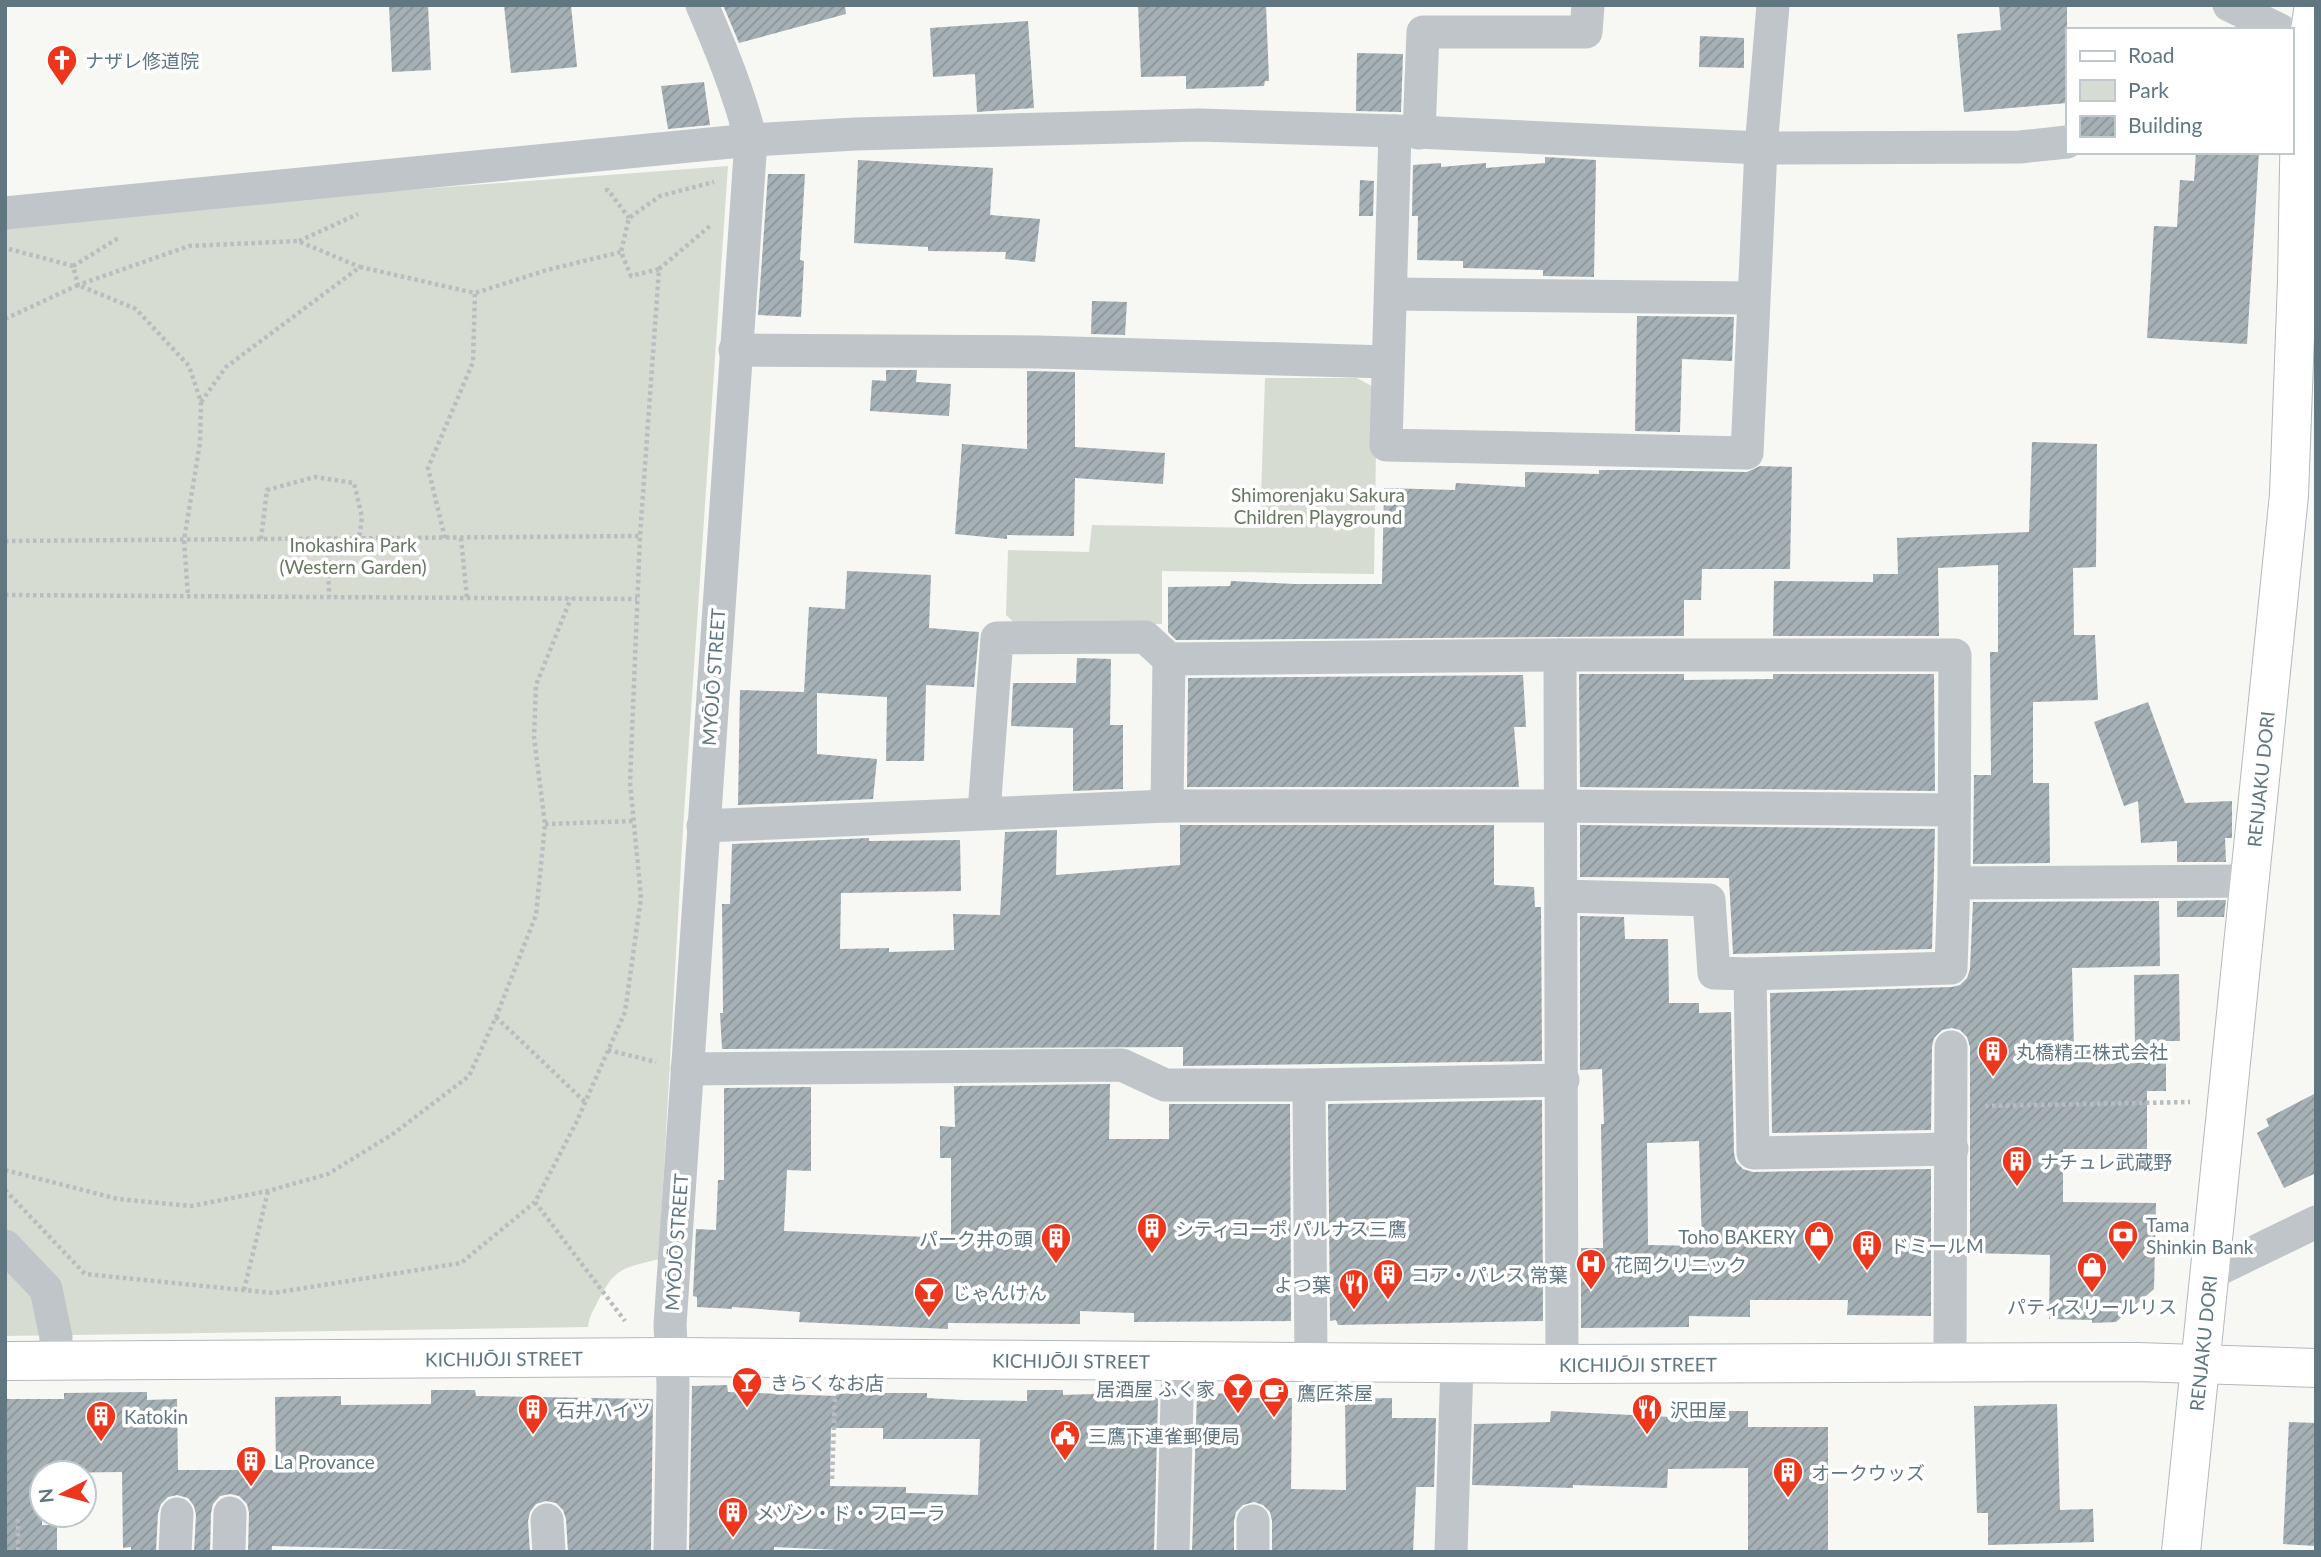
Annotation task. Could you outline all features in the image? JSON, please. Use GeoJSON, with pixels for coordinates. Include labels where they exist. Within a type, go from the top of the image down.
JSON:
{"type":"FeatureCollection","features":[{"type":"Feature","properties":{"kind":"main road","name":"RENJAKU DORI"},"geometry":{"type":"LineString","coordinates":[[2181,1552],[2289,495],[2307,282],[2293,36],[2315,5]]}},
{"type":"Feature","properties":{"kind":"main road","name":"KICHIJŌJI STREET"},"geometry":{"type":"LineString","coordinates":[[5,1361],[671,1357],[1457,1364],[1950,1362],[2202,1364],[2316,1368]]}},
{"type":"Feature","properties":{"kind":"street","name":"MYŌJŌ STREET"},"geometry":{"type":"LineString","coordinates":[[670,1552],[673,1384],[670,1325],[751,140],[724,57],[702,5]]}},
{"type":"Feature","properties":{"kind":"street"},"geometry":{"type":"LineString","coordinates":[[1588,5],[1586,32],[1423,32],[1407,132],[1391,293],[1386,445],[1747,453],[1761,148],[1773,5]]}},
{"type":"Feature","properties":{"kind":"street"},"geometry":{"type":"LineString","coordinates":[[2229,5],[2276,28]]}},
{"type":"Feature","properties":{"kind":"street"},"geometry":{"type":"LineString","coordinates":[[5,213],[751,140],[855,134],[1199,125],[1761,148],[2020,148],[2066,142]]}},
{"type":"Feature","properties":{"kind":"street"},"geometry":{"type":"LineString","coordinates":[[1391,293],[1753,298]]}},
{"type":"Feature","properties":{"kind":"street"},"geometry":{"type":"LineString","coordinates":[[735,350],[1038,352],[1388,362]]}},
{"type":"Feature","properties":{"kind":"street"},"geometry":{"type":"LineString","coordinates":[[984,812],[997,638],[1145,637],[1169,659],[1955,655],[1951,968],[1714,974],[1709,900],[1562,896]]}},
{"type":"Feature","properties":{"kind":"street"},"geometry":{"type":"LineString","coordinates":[[1560,655],[1562,1364]]}},
{"type":"Feature","properties":{"kind":"street"},"geometry":{"type":"LineString","coordinates":[[1167,806],[1169,659]]}},
{"type":"Feature","properties":{"kind":"street"},"geometry":{"type":"LineString","coordinates":[[704,826],[1167,806],[1954,810]]}},
{"type":"Feature","properties":{"kind":"street"},"geometry":{"type":"LineString","coordinates":[[1954,884],[2249,881]]}},
{"type":"Feature","properties":{"kind":"street"},"geometry":{"type":"LineString","coordinates":[[1749,974],[1753,1153],[1952,1149]]}},
{"type":"Feature","properties":{"kind":"street"},"geometry":{"type":"LineString","coordinates":[[1950,1362],[1951,1047]]}},
{"type":"Feature","properties":{"kind":"street"},"geometry":{"type":"LineString","coordinates":[[687,1069],[1122,1065],[1165,1085],[1563,1080]]}},
{"type":"Feature","properties":{"kind":"street"},"geometry":{"type":"LineString","coordinates":[[1309,1085],[1311,1362]]}},
{"type":"Feature","properties":{"kind":"street"},"geometry":{"type":"LineString","coordinates":[[2209,1274],[2316,1222]]}},
{"type":"Feature","properties":{"kind":"street"},"geometry":{"type":"LineString","coordinates":[[5,1246],[46,1289],[56,1337],[55,1360]]}},
{"type":"Feature","properties":{"kind":"street"},"geometry":{"type":"LineString","coordinates":[[1173,1552],[1178,1361]]}},
{"type":"Feature","properties":{"kind":"street"},"geometry":{"type":"LineString","coordinates":[[1451,1552],[1457,1364]]}},
{"type":"Feature","properties":{"kind":"street"},"geometry":{"type":"LineString","coordinates":[[229,1552],[230,1513]]}},
{"type":"Feature","properties":{"kind":"street"},"geometry":{"type":"LineString","coordinates":[[175,1552],[177,1514]]}},
{"type":"Feature","properties":{"kind":"path"},"geometry":{"type":"LineString","coordinates":[[712,224],[659,269],[631,276],[621,252],[629,218],[660,196],[714,182],[751,140]]}},
{"type":"Feature","properties":{"kind":"path"},"geometry":{"type":"LineString","coordinates":[[713,196],[714,182]]}},
{"type":"Feature","properties":{"kind":"path"},"geometry":{"type":"LineString","coordinates":[[5,319],[78,285],[189,246],[298,242],[368,210]]}},
{"type":"Feature","properties":{"kind":"path"},"geometry":{"type":"LineString","coordinates":[[298,242],[360,267],[475,293],[547,270],[621,252]]}},
{"type":"Feature","properties":{"kind":"path"},"geometry":{"type":"LineString","coordinates":[[5,248],[73,266],[78,285]]}},
{"type":"Feature","properties":{"kind":"path"},"geometry":{"type":"LineString","coordinates":[[201,402],[226,367],[360,267]]}},
{"type":"Feature","properties":{"kind":"path"},"geometry":{"type":"LineString","coordinates":[[5,1190],[85,1274],[273,1293],[461,1263],[535,1202],[585,1102],[625,1012],[642,898],[630,782],[640,537],[659,269]]}},
{"type":"Feature","properties":{"kind":"path"},"geometry":{"type":"LineString","coordinates":[[78,285],[136,309],[189,366],[201,402],[200,443],[184,540],[188,596]]}},
{"type":"Feature","properties":{"kind":"path"},"geometry":{"type":"LineString","coordinates":[[445,538],[428,468],[473,362],[475,293]]}},
{"type":"Feature","properties":{"kind":"path"},"geometry":{"type":"LineString","coordinates":[[261,539],[267,490],[315,477],[354,483],[362,517],[359,539]]}},
{"type":"Feature","properties":{"kind":"path"},"geometry":{"type":"LineString","coordinates":[[5,541],[640,537]]}},
{"type":"Feature","properties":{"kind":"path"},"geometry":{"type":"LineString","coordinates":[[461,538],[467,598]]}},
{"type":"Feature","properties":{"kind":"path"},"geometry":{"type":"LineString","coordinates":[[328,539],[329,597]]}},
{"type":"Feature","properties":{"kind":"path"},"geometry":{"type":"LineString","coordinates":[[5,596],[637,599]]}},
{"type":"Feature","properties":{"kind":"path"},"geometry":{"type":"LineString","coordinates":[[5,1170],[118,1199],[191,1206],[268,1191],[328,1174],[393,1134],[469,1076],[496,1017],[536,915],[545,824],[534,737],[536,685],[571,598]]}},
{"type":"Feature","properties":{"kind":"path"},"geometry":{"type":"LineString","coordinates":[[545,824],[634,821]]}},
{"type":"Feature","properties":{"kind":"path"},"geometry":{"type":"LineString","coordinates":[[496,1017],[585,1102]]}},
{"type":"Feature","properties":{"kind":"path"},"geometry":{"type":"LineString","coordinates":[[608,1050],[687,1069]]}},
{"type":"Feature","properties":{"kind":"path"},"geometry":{"type":"LineString","coordinates":[[1952,1107],[2226,1102]]}},
{"type":"Feature","properties":{"kind":"path"},"geometry":{"type":"LineString","coordinates":[[244,1290],[268,1191]]}},
{"type":"Feature","properties":{"kind":"path"},"geometry":{"type":"LineString","coordinates":[[535,1202],[627,1324]]}},
{"type":"Feature","properties":{"kind":"path"},"geometry":{"type":"LineString","coordinates":[[832,1479],[835,1393]]}},
{"type":"Feature","properties":{"kind":"path"},"geometry":{"type":"LineString","coordinates":[[18,1519],[18,1552]]}},
{"type":"Feature","properties":{"kind":"green space","name":"Inokashira Park (Western Garden)"},"geometry":{"type":"Polygon","coordinates":[[[728,166],[683,829],[659,1259],[629,1267],[616,1275],[598,1301],[588,1327],[5,1336],[5,220],[728,166]]]}},
{"type":"Feature","properties":{"kind":"green space","name":"Shimorenjaku Sakura Children Playground"},"geometry":{"type":"Polygon","coordinates":[[[1265,378],[1357,378],[1377,389],[1374,574],[1162,571],[1162,624],[1017,625],[1006,615],[1008,550],[1089,552],[1092,525],[1260,528],[1265,378]]]}},
{"type":"Feature","properties":{"kind":"building"},"geometry":{"type":"Polygon","coordinates":[[[389,5],[428,5],[431,70],[392,72],[389,5]]]}},
{"type":"Feature","properties":{"kind":"building"},"geometry":{"type":"Polygon","coordinates":[[[504,5],[571,5],[577,67],[511,73],[504,5]]]}},
{"type":"Feature","properties":{"kind":"building"},"geometry":{"type":"Polygon","coordinates":[[[723,5],[845,5],[846,14],[739,43],[723,5]]]}},
{"type":"Feature","properties":{"kind":"building"},"geometry":{"type":"Polygon","coordinates":[[[1138,5],[1266,5],[1269,81],[1265,81],[1264,86],[1186,89],[1186,76],[1141,77],[1138,5]]]}},
{"type":"Feature","properties":{"kind":"building"},"geometry":{"type":"Polygon","coordinates":[[[1999,5],[2067,5],[2066,103],[1964,112],[1957,34],[2001,30],[1999,5]]]}},
{"type":"Feature","properties":{"kind":"building"},"geometry":{"type":"Polygon","coordinates":[[[1028,21],[1034,108],[977,112],[975,74],[933,77],[930,28],[1028,21]]]}},
{"type":"Feature","properties":{"kind":"building"},"geometry":{"type":"Polygon","coordinates":[[[1700,36],[1744,38],[1744,68],[1699,67],[1700,36]]]}},
{"type":"Feature","properties":{"kind":"building"},"geometry":{"type":"Polygon","coordinates":[[[1357,53],[1403,54],[1401,112],[1356,111],[1357,53]]]}},
{"type":"Feature","properties":{"kind":"building"},"geometry":{"type":"Polygon","coordinates":[[[704,82],[710,125],[668,129],[661,86],[704,82]]]}},
{"type":"Feature","properties":{"kind":"building"},"geometry":{"type":"Polygon","coordinates":[[[2196,154],[2259,154],[2247,344],[2147,338],[2154,226],[2177,227],[2180,180],[2194,181],[2196,154]]]}},
{"type":"Feature","properties":{"kind":"building"},"geometry":{"type":"Polygon","coordinates":[[[1545,157],[1596,160],[1594,277],[1543,276],[1543,270],[1463,268],[1463,261],[1417,260],[1418,216],[1412,216],[1413,165],[1441,163],[1441,167],[1486,163],[1486,168],[1545,163],[1545,157]]]}},
{"type":"Feature","properties":{"kind":"building"},"geometry":{"type":"Polygon","coordinates":[[[858,160],[993,168],[990,215],[1040,219],[1035,262],[1005,259],[1006,252],[928,251],[928,247],[854,243],[858,160]]]}},
{"type":"Feature","properties":{"kind":"building"},"geometry":{"type":"Polygon","coordinates":[[[768,174],[805,174],[800,260],[804,261],[801,317],[758,315],[768,174]]]}},
{"type":"Feature","properties":{"kind":"building"},"geometry":{"type":"Polygon","coordinates":[[[1360,180],[1374,181],[1373,216],[1359,216],[1360,180]]]}},
{"type":"Feature","properties":{"kind":"building"},"geometry":{"type":"Polygon","coordinates":[[[1092,301],[1127,302],[1125,335],[1091,334],[1092,301]]]}},
{"type":"Feature","properties":{"kind":"building"},"geometry":{"type":"Polygon","coordinates":[[[1637,316],[1734,317],[1732,361],[1682,359],[1680,432],[1635,431],[1637,316]]]}},
{"type":"Feature","properties":{"kind":"building"},"geometry":{"type":"Polygon","coordinates":[[[886,370],[917,370],[916,382],[951,384],[949,416],[870,411],[872,380],[886,381],[886,370]]]}},
{"type":"Feature","properties":{"kind":"building"},"geometry":{"type":"Polygon","coordinates":[[[1027,371],[1075,372],[1075,447],[1165,453],[1163,484],[1075,478],[1074,536],[1007,535],[1007,539],[955,534],[962,444],[1027,449],[1027,371]]]}},
{"type":"Feature","properties":{"kind":"building"},"geometry":{"type":"Polygon","coordinates":[[[2032,442],[2097,444],[2096,567],[2073,568],[2074,635],[2095,635],[2098,700],[2033,702],[2033,783],[2049,783],[2050,863],[1973,864],[1974,775],[1991,775],[1990,652],[1998,652],[1998,565],[1938,568],[1939,636],[1773,636],[1774,581],[1873,582],[1873,574],[1898,574],[1897,538],[2029,532],[2032,442]]]}},
{"type":"Feature","properties":{"kind":"building"},"geometry":{"type":"Polygon","coordinates":[[[1760,466],[1792,467],[1790,569],[1702,569],[1701,600],[1684,600],[1684,636],[1176,640],[1168,632],[1168,587],[1230,586],[1231,581],[1382,584],[1384,488],[1455,490],[1456,483],[1525,487],[1525,472],[1747,472],[1760,466]]]}},
{"type":"Feature","properties":{"kind":"building"},"geometry":{"type":"Polygon","coordinates":[[[847,571],[931,575],[929,628],[979,632],[974,687],[926,685],[924,761],[886,761],[887,697],[817,693],[817,754],[877,759],[873,799],[738,805],[740,690],[804,692],[809,607],[845,609],[847,571]]]}},
{"type":"Feature","properties":{"kind":"building"},"geometry":{"type":"Polygon","coordinates":[[[1077,658],[1111,659],[1110,725],[1123,725],[1123,789],[1073,791],[1073,728],[1011,726],[1013,683],[1076,683],[1077,658]]]}},
{"type":"Feature","properties":{"kind":"building"},"geometry":{"type":"Polygon","coordinates":[[[1579,674],[1684,674],[1684,680],[1773,679],[1773,674],[1934,674],[1935,791],[1580,787],[1579,674]]]}},
{"type":"Feature","properties":{"kind":"building"},"geometry":{"type":"Polygon","coordinates":[[[1523,675],[1526,727],[1514,727],[1519,787],[1187,787],[1188,678],[1523,675]]]}},
{"type":"Feature","properties":{"kind":"building"},"geometry":{"type":"Polygon","coordinates":[[[2148,702],[2185,803],[2232,801],[2232,838],[2225,838],[2226,862],[2177,862],[2177,841],[2141,843],[2138,801],[2124,806],[2094,722],[2148,702]]]}},
{"type":"Feature","properties":{"kind":"building"},"geometry":{"type":"Polygon","coordinates":[[[1180,825],[1494,825],[1494,885],[1534,887],[1535,907],[1541,907],[1542,1061],[1183,1066],[1183,1047],[722,1049],[722,904],[730,904],[732,844],[869,838],[869,841],[960,840],[961,891],[841,893],[840,949],[889,948],[889,952],[954,950],[953,914],[1000,915],[1005,832],[1057,830],[1056,875],[1180,865],[1180,825]]]}},
{"type":"Feature","properties":{"kind":"building"},"geometry":{"type":"Polygon","coordinates":[[[1580,825],[1935,829],[1932,949],[1733,954],[1729,878],[1580,877],[1580,825]]]}},
{"type":"Feature","properties":{"kind":"building"},"geometry":{"type":"Polygon","coordinates":[[[2226,900],[2224,917],[2177,917],[2177,901],[2226,900]]]}},
{"type":"Feature","properties":{"kind":"building"},"geometry":{"type":"Polygon","coordinates":[[[2159,901],[2160,966],[2072,968],[2074,1049],[2135,1048],[2134,975],[2179,974],[2180,1041],[2166,1041],[2166,1091],[2147,1091],[2147,1149],[2063,1149],[2063,1202],[2156,1203],[2154,1289],[2116,1322],[2049,1319],[2050,1255],[1970,1253],[1970,1047],[1967,1037],[1960,1030],[1942,1030],[1934,1038],[1931,1130],[1772,1133],[1770,993],[1960,985],[1967,978],[1970,969],[1973,902],[2159,901]]]}},
{"type":"Feature","properties":{"kind":"building"},"geometry":{"type":"Polygon","coordinates":[[[1580,916],[1624,917],[1625,939],[1668,939],[1669,1003],[1699,1003],[1699,1013],[1731,1012],[1734,1153],[1736,1162],[1743,1169],[1753,1172],[1931,1169],[1931,1316],[1847,1315],[1848,1300],[1750,1300],[1750,1317],[1689,1316],[1689,1327],[1581,1328],[1581,1248],[1603,1248],[1601,1124],[1604,1124],[1602,1069],[1580,1070],[1580,916]],[[1699,1141],[1647,1143],[1648,1245],[1702,1246],[1699,1141]]]}},
{"type":"Feature","properties":{"kind":"building"},"geometry":{"type":"Polygon","coordinates":[[[1110,1084],[1109,1139],[1169,1139],[1169,1104],[1290,1104],[1291,1321],[1134,1322],[1134,1313],[1080,1311],[1080,1324],[948,1323],[948,1329],[799,1322],[800,1312],[697,1307],[697,1297],[693,1296],[696,1229],[716,1230],[718,1180],[724,1180],[724,1088],[811,1087],[811,1171],[787,1170],[784,1231],[951,1238],[951,1158],[940,1158],[940,1126],[955,1127],[954,1086],[1110,1084]]]}},
{"type":"Feature","properties":{"kind":"building"},"geometry":{"type":"Polygon","coordinates":[[[2316,1093],[2316,1173],[2284,1188],[2257,1133],[2269,1126],[2266,1119],[2316,1093]]]}},
{"type":"Feature","properties":{"kind":"building"},"geometry":{"type":"Polygon","coordinates":[[[1542,1100],[1543,1321],[1338,1325],[1336,1320],[1330,1321],[1328,1104],[1542,1100]]]}},
{"type":"Feature","properties":{"kind":"building"},"geometry":{"type":"Polygon","coordinates":[[[727,1385],[728,1392],[836,1396],[860,1393],[927,1393],[927,1398],[1027,1401],[1027,1390],[1063,1390],[1063,1395],[1151,1392],[1158,1399],[1154,1552],[881,1552],[774,1547],[774,1552],[689,1552],[692,1386],[727,1385]],[[831,1428],[830,1486],[906,1487],[906,1493],[978,1495],[980,1439],[883,1439],[883,1428],[831,1428]]]}},
{"type":"Feature","properties":{"kind":"building"},"geometry":{"type":"Polygon","coordinates":[[[431,1390],[475,1390],[476,1396],[653,1399],[651,1552],[568,1552],[563,1510],[556,1503],[546,1501],[536,1504],[530,1512],[530,1552],[415,1552],[272,1546],[272,1552],[248,1552],[247,1504],[239,1496],[230,1494],[220,1496],[213,1504],[210,1552],[194,1552],[194,1506],[188,1498],[177,1495],[168,1497],[161,1504],[156,1552],[131,1552],[131,1547],[123,1548],[122,1472],[98,1472],[98,1459],[28,1459],[28,1529],[57,1529],[57,1552],[5,1552],[5,1399],[64,1399],[64,1393],[147,1392],[147,1400],[177,1399],[178,1470],[276,1470],[275,1397],[341,1396],[341,1405],[431,1404],[431,1390]]]}},
{"type":"Feature","properties":{"kind":"building"},"geometry":{"type":"Polygon","coordinates":[[[1197,1393],[1247,1394],[1247,1398],[1292,1398],[1291,1489],[1346,1490],[1345,1399],[1392,1398],[1392,1418],[1436,1418],[1434,1487],[1416,1487],[1413,1552],[1272,1552],[1270,1512],[1263,1505],[1254,1502],[1243,1505],[1236,1512],[1234,1552],[1192,1552],[1197,1393]]]}},
{"type":"Feature","properties":{"kind":"building"},"geometry":{"type":"Polygon","coordinates":[[[2057,1404],[2060,1510],[2093,1509],[2094,1542],[1988,1545],[1988,1513],[1977,1513],[1974,1406],[2057,1404]]]}},
{"type":"Feature","properties":{"kind":"building"},"geometry":{"type":"Polygon","coordinates":[[[1551,1411],[1712,1419],[1712,1411],[1748,1411],[1748,1427],[1828,1427],[1828,1552],[1748,1552],[1748,1468],[1668,1469],[1667,1488],[1472,1485],[1474,1424],[1550,1422],[1551,1411]]]}},
{"type":"Feature","properties":{"kind":"building"},"geometry":{"type":"Polygon","coordinates":[[[2289,1422],[2316,1423],[2316,1546],[2283,1544],[2289,1422]]]}},
{"type":"Feature","properties":{"kind":"place","name":"ナザレ修道院"},"geometry":{"type":"Point","coordinates":[62,87]}},
{"type":"Feature","properties":{"kind":"place","name":"丸橋精工株式会社"},"geometry":{"type":"Point","coordinates":[1993,1078]}},
{"type":"Feature","properties":{"kind":"place","name":"ナチュレ武蔵野"},"geometry":{"type":"Point","coordinates":[2017,1188]}},
{"type":"Feature","properties":{"kind":"place","name":"シティコーポ パルナス三鷹"},"geometry":{"type":"Point","coordinates":[1152,1255]}},
{"type":"Feature","properties":{"kind":"place","name":"Tama Shinkin Bank"},"geometry":{"type":"Point","coordinates":[2123,1262]}},
{"type":"Feature","properties":{"kind":"place","name":"Toho BAKERY"},"geometry":{"type":"Point","coordinates":[1819,1263]}},
{"type":"Feature","properties":{"kind":"place","name":"パーク井の頭"},"geometry":{"type":"Point","coordinates":[1056,1265]}},
{"type":"Feature","properties":{"kind":"place","name":"ドミールM"},"geometry":{"type":"Point","coordinates":[1867,1272]}},
{"type":"Feature","properties":{"kind":"place","name":"花岡クリニック"},"geometry":{"type":"Point","coordinates":[1591,1291]}},
{"type":"Feature","properties":{"kind":"place","name":"パティスリールリス"},"geometry":{"type":"Point","coordinates":[2092,1294]}},
{"type":"Feature","properties":{"kind":"place","name":"コア・パレス 常葉"},"geometry":{"type":"Point","coordinates":[1388,1301]}},
{"type":"Feature","properties":{"kind":"place","name":"よつ葉"},"geometry":{"type":"Point","coordinates":[1354,1311]}},
{"type":"Feature","properties":{"kind":"place","name":"じゃんけん"},"geometry":{"type":"Point","coordinates":[929,1319]}},
{"type":"Feature","properties":{"kind":"place","name":"きらくなお店"},"geometry":{"type":"Point","coordinates":[747,1409]}},
{"type":"Feature","properties":{"kind":"place","name":"居酒屋 ふく家"},"geometry":{"type":"Point","coordinates":[1238,1415]}},
{"type":"Feature","properties":{"kind":"place","name":"鷹匠茶屋"},"geometry":{"type":"Point","coordinates":[1274,1419]}},
{"type":"Feature","properties":{"kind":"place","name":"石井ハイツ"},"geometry":{"type":"Point","coordinates":[533,1436]}},
{"type":"Feature","properties":{"kind":"place","name":"沢田屋"},"geometry":{"type":"Point","coordinates":[1647,1436]}},
{"type":"Feature","properties":{"kind":"place","name":"Katokin"},"geometry":{"type":"Point","coordinates":[101,1443]}},
{"type":"Feature","properties":{"kind":"place","name":"三鷹下連雀郵便局"},"geometry":{"type":"Point","coordinates":[1065,1462]}},
{"type":"Feature","properties":{"kind":"place","name":"La Provance"},"geometry":{"type":"Point","coordinates":[251,1488]}},
{"type":"Feature","properties":{"kind":"place","name":"オークウッズ"},"geometry":{"type":"Point","coordinates":[1788,1499]}},
{"type":"Feature","properties":{"kind":"place","name":"メゾン・ド・フローラ"},"geometry":{"type":"Point","coordinates":[733,1539]}}]}
